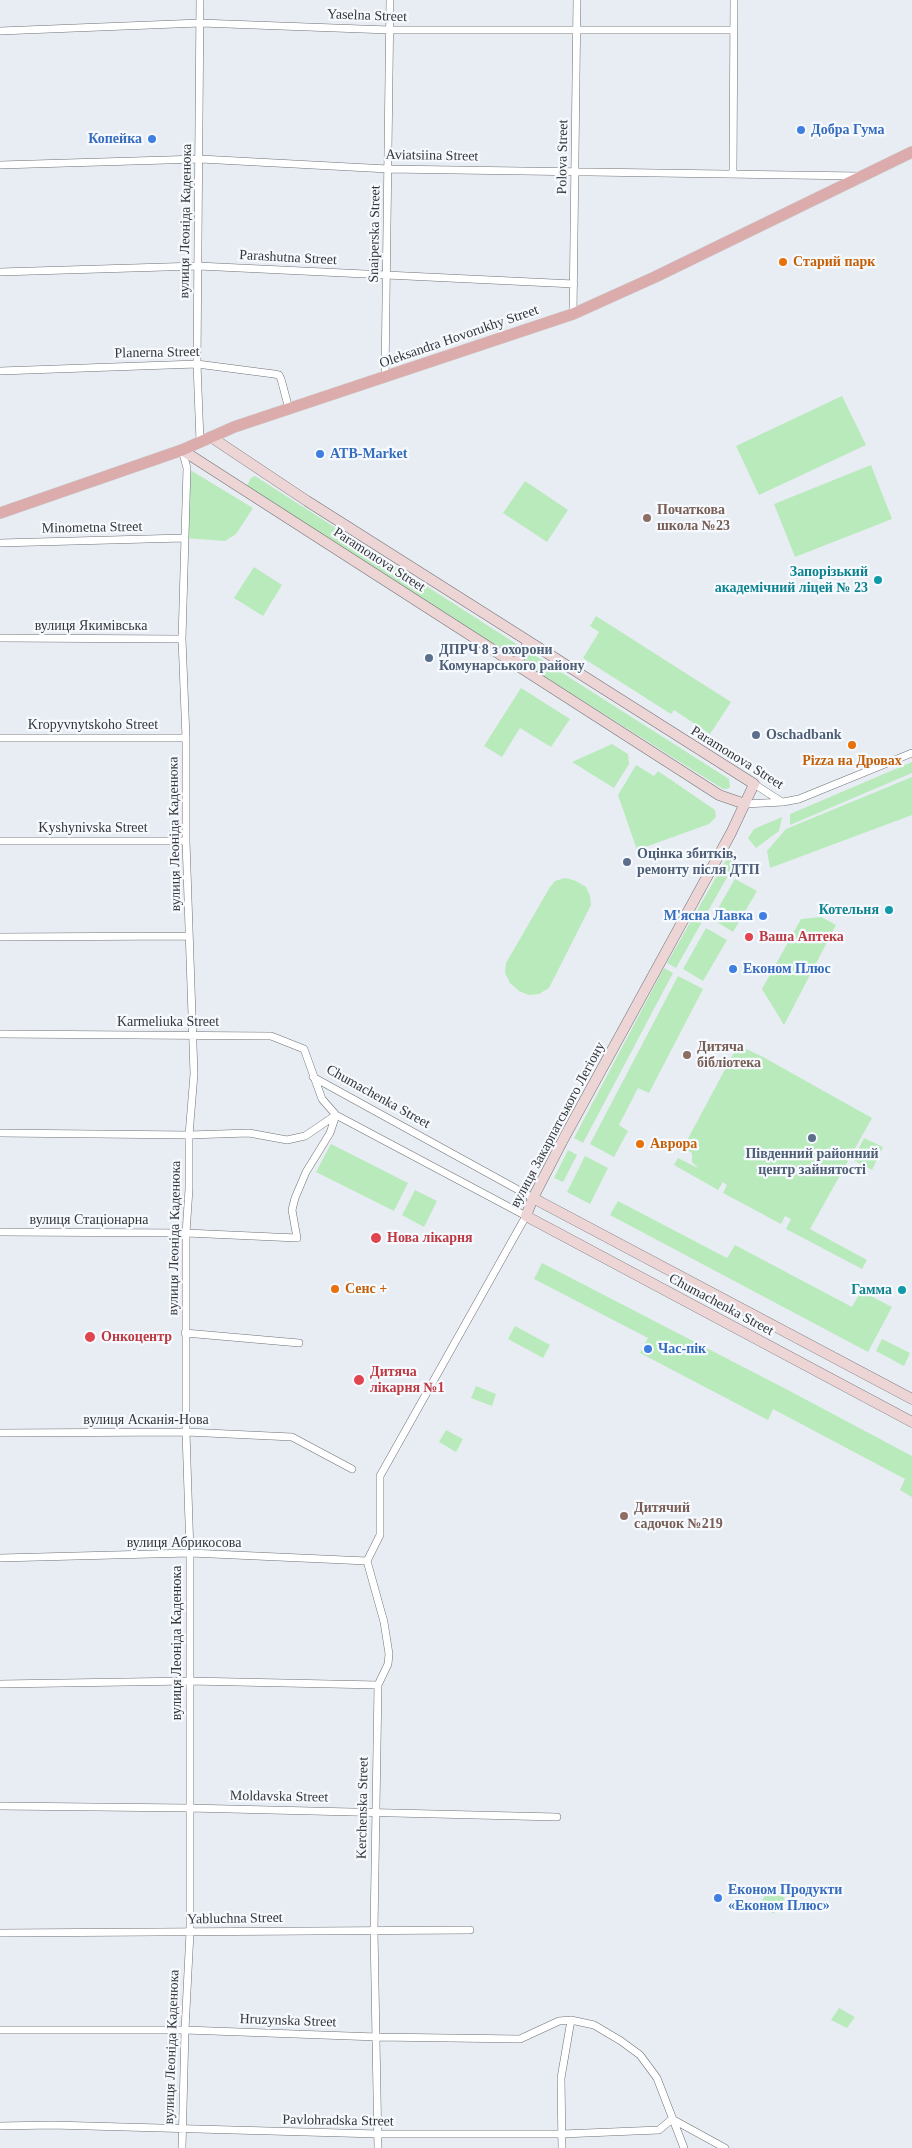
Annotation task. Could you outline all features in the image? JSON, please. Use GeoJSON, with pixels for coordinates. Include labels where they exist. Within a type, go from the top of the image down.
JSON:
{"type":"FeatureCollection","features":[{"type":"Feature","properties":{"kind":"main road","name":"Oleksandra Hovorukhy Street"},"geometry":{"type":"LineString","coordinates":[[0,513],[182,450],[205,439],[289,409],[573,314],[655,277],[912,152]]}},
{"type":"Feature","properties":{"kind":"street","name":"вулиця Леоніда Каденюка"},"geometry":{"type":"LineString","coordinates":[[200,0],[198,364],[205,439]]}},
{"type":"Feature","properties":{"kind":"street","name":"Snaiperska Street"},"geometry":{"type":"LineString","coordinates":[[385,377],[390,0]]}},
{"type":"Feature","properties":{"kind":"street","name":"Polova Street"},"geometry":{"type":"LineString","coordinates":[[573,314],[577,0]]}},
{"type":"Feature","properties":{"kind":"street"},"geometry":{"type":"LineString","coordinates":[[733,173],[734,0]]}},
{"type":"Feature","properties":{"kind":"street","name":"Yaselna Street"},"geometry":{"type":"LineString","coordinates":[[0,31],[200,23],[389,30],[734,30]]}},
{"type":"Feature","properties":{"kind":"street","name":"Aviatsiina Street"},"geometry":{"type":"LineString","coordinates":[[0,165],[200,159],[388,169],[575,170],[864,176]]}},
{"type":"Feature","properties":{"kind":"street","name":"Parashutna Street"},"geometry":{"type":"LineString","coordinates":[[0,272],[198,266],[387,277],[574,284]]}},
{"type":"Feature","properties":{"kind":"street","name":"Planerna Street"},"geometry":{"type":"LineString","coordinates":[[0,371],[198,364],[278,375],[281,379],[289,409]]}},
{"type":"Feature","properties":{"kind":"street","name":"Paramonova Street"},"geometry":{"type":"LineString","coordinates":[[205,439],[782,802]]}},
{"type":"Feature","properties":{"kind":"street","name":"вулиця Леоніда Каденюка"},"geometry":{"type":"LineString","coordinates":[[182,450],[187,468],[182,639],[186,738],[186,841],[194,1034],[194,1101],[189,1135],[189,1189],[186,1233],[186,1432],[190,1554],[190,1932],[182,2148]]}},
{"type":"Feature","properties":{"kind":"street","name":"Paramonova Street"},"geometry":{"type":"LineString","coordinates":[[182,450],[719,795],[745,804],[782,802]]}},
{"type":"Feature","properties":{"kind":"street","name":"Minometna Street"},"geometry":{"type":"LineString","coordinates":[[0,543],[184,538]]}},
{"type":"Feature","properties":{"kind":"street","name":"вулиця Якимівська"},"geometry":{"type":"LineString","coordinates":[[0,638],[182,639]]}},
{"type":"Feature","properties":{"kind":"street"},"geometry":{"type":"LineString","coordinates":[[516,664],[529,642]]}},
{"type":"Feature","properties":{"kind":"street","name":"Kropyvnytskoho Street"},"geometry":{"type":"LineString","coordinates":[[0,738],[186,738]]}},
{"type":"Feature","properties":{"kind":"street"},"geometry":{"type":"LineString","coordinates":[[782,802],[799,799],[912,752]]}},
{"type":"Feature","properties":{"kind":"street","name":"вулиця Закарпатського Легіону"},"geometry":{"type":"LineString","coordinates":[[368,1561],[380,1536],[380,1476],[526,1216],[533,1198],[731,833],[754,784]]}},
{"type":"Feature","properties":{"kind":"street","name":"Kyshynivska Street"},"geometry":{"type":"LineString","coordinates":[[0,841],[186,841]]}},
{"type":"Feature","properties":{"kind":"street"},"geometry":{"type":"LineString","coordinates":[[0,937],[189,936]]}},
{"type":"Feature","properties":{"kind":"street","name":"Karmeliuka Street"},"geometry":{"type":"LineString","coordinates":[[0,1034],[271,1036],[304,1049],[313,1077]]}},
{"type":"Feature","properties":{"kind":"street","name":"Chumachenka Street"},"geometry":{"type":"LineString","coordinates":[[313,1077],[533,1198],[912,1398]]}},
{"type":"Feature","properties":{"kind":"street","name":"Chumachenka Street"},"geometry":{"type":"LineString","coordinates":[[313,1077],[322,1099],[336,1115],[912,1422]]}},
{"type":"Feature","properties":{"kind":"street"},"geometry":{"type":"LineString","coordinates":[[0,1134],[189,1135],[249,1133],[287,1140],[305,1136],[336,1115]]}},
{"type":"Feature","properties":{"kind":"street","name":"вулиця Стаціонарна"},"geometry":{"type":"LineString","coordinates":[[0,1232],[186,1233],[297,1238],[292,1210],[295,1198],[306,1172],[330,1133],[336,1115]]}},
{"type":"Feature","properties":{"kind":"street"},"geometry":{"type":"LineString","coordinates":[[185,1333],[299,1343]]}},
{"type":"Feature","properties":{"kind":"street","name":"вулиця Асканія-Нова"},"geometry":{"type":"LineString","coordinates":[[0,1433],[186,1432],[292,1437],[352,1469]]}},
{"type":"Feature","properties":{"kind":"street","name":"вулиця Абрикосова"},"geometry":{"type":"LineString","coordinates":[[0,1558],[190,1554],[368,1561]]}},
{"type":"Feature","properties":{"kind":"street","name":"Kerchenska Street"},"geometry":{"type":"LineString","coordinates":[[368,1561],[384,1622],[390,1654],[388,1664],[378,1685],[374,1930],[378,2148]]}},
{"type":"Feature","properties":{"kind":"street"},"geometry":{"type":"LineString","coordinates":[[0,1684],[190,1681],[378,1685]]}},
{"type":"Feature","properties":{"kind":"street","name":"Moldavska Street"},"geometry":{"type":"LineString","coordinates":[[0,1806],[189,1808],[557,1817]]}},
{"type":"Feature","properties":{"kind":"street","name":"Yabluchna Street"},"geometry":{"type":"LineString","coordinates":[[0,1933],[470,1930]]}},
{"type":"Feature","properties":{"kind":"street"},"geometry":{"type":"LineString","coordinates":[[562,2148],[561,2078],[571,2020],[594,2025],[640,2055],[657,2078],[684,2148]]}},
{"type":"Feature","properties":{"kind":"street","name":"Hruzynska Street"},"geometry":{"type":"LineString","coordinates":[[0,2030],[185,2030],[377,2037],[520,2039],[558,2021],[571,2020]]}},
{"type":"Feature","properties":{"kind":"street"},"geometry":{"type":"LineString","coordinates":[[672,2119],[725,2148]]}},
{"type":"Feature","properties":{"kind":"street","name":"Pavlohradska Street"},"geometry":{"type":"LineString","coordinates":[[0,2126],[52,2125],[378,2134],[562,2134],[659,2130],[672,2119]]}},
{"type":"Feature","properties":{"kind":"green space"},"geometry":{"type":"Polygon","coordinates":[[[842,396],[866,445],[759,495],[736,446],[842,396]]]}},
{"type":"Feature","properties":{"kind":"green space"},"geometry":{"type":"Polygon","coordinates":[[[871,465],[892,519],[795,557],[774,504],[871,465]]]}},
{"type":"Feature","properties":{"kind":"green space"},"geometry":{"type":"Polygon","coordinates":[[[187,468],[253,508],[236,534],[225,541],[184,538],[187,468]]]}},
{"type":"Feature","properties":{"kind":"green space"},"geometry":{"type":"Polygon","coordinates":[[[255,476],[515,643],[518,647],[516,652],[512,655],[507,653],[247,486],[251,478],[255,476]]]}},
{"type":"Feature","properties":{"kind":"green space"},"geometry":{"type":"Polygon","coordinates":[[[525,481],[568,510],[547,542],[503,513],[525,481]]]}},
{"type":"Feature","properties":{"kind":"green space"},"geometry":{"type":"Polygon","coordinates":[[[254,567],[282,585],[263,616],[234,598],[254,567]]]}},
{"type":"Feature","properties":{"kind":"green space"},"geometry":{"type":"Polygon","coordinates":[[[596,616],[731,702],[710,734],[674,710],[671,714],[583,658],[599,632],[590,626],[596,616]]]}},
{"type":"Feature","properties":{"kind":"green space"},"geometry":{"type":"Polygon","coordinates":[[[531,653],[729,779],[730,787],[723,789],[523,663],[523,659],[531,653]]]}},
{"type":"Feature","properties":{"kind":"green space"},"geometry":{"type":"Polygon","coordinates":[[[521,688],[570,719],[551,747],[520,728],[502,757],[484,746],[521,688]]]}},
{"type":"Feature","properties":{"kind":"green space"},"geometry":{"type":"Polygon","coordinates":[[[612,744],[628,754],[629,764],[614,788],[572,762],[612,744]]]}},
{"type":"Feature","properties":{"kind":"green space"},"geometry":{"type":"Polygon","coordinates":[[[912,762],[912,773],[790,825],[790,814],[912,762]]]}},
{"type":"Feature","properties":{"kind":"green space"},"geometry":{"type":"Polygon","coordinates":[[[636,765],[654,776],[658,771],[715,810],[716,817],[709,824],[637,850],[618,795],[636,765]]]}},
{"type":"Feature","properties":{"kind":"green space"},"geometry":{"type":"Polygon","coordinates":[[[912,777],[912,815],[770,868],[767,851],[786,829],[912,777]]]}},
{"type":"Feature","properties":{"kind":"green space"},"geometry":{"type":"Polygon","coordinates":[[[782,817],[779,831],[756,848],[748,838],[754,829],[782,817]]]}},
{"type":"Feature","properties":{"kind":"green space"},"geometry":{"type":"Polygon","coordinates":[[[731,851],[739,856],[676,968],[667,963],[731,851]]]}},
{"type":"Feature","properties":{"kind":"green space"},"geometry":{"type":"Polygon","coordinates":[[[565,878],[576,881],[586,887],[591,905],[549,988],[539,994],[529,995],[519,991],[510,983],[505,973],[506,963],[550,887],[555,881],[565,878]]]}},
{"type":"Feature","properties":{"kind":"green space"},"geometry":{"type":"Polygon","coordinates":[[[735,879],[757,891],[733,932],[712,919],[735,879]]]}},
{"type":"Feature","properties":{"kind":"green space"},"geometry":{"type":"Polygon","coordinates":[[[821,917],[836,925],[784,1025],[762,989],[801,919],[821,917]]]}},
{"type":"Feature","properties":{"kind":"green space"},"geometry":{"type":"Polygon","coordinates":[[[706,928],[727,940],[703,981],[683,969],[706,928]]]}},
{"type":"Feature","properties":{"kind":"green space"},"geometry":{"type":"Polygon","coordinates":[[[664,968],[673,973],[583,1143],[574,1138],[664,968]]]}},
{"type":"Feature","properties":{"kind":"green space"},"geometry":{"type":"Polygon","coordinates":[[[678,976],[703,989],[649,1093],[638,1088],[619,1125],[628,1131],[614,1157],[590,1144],[678,976]]]}},
{"type":"Feature","properties":{"kind":"green space"},"geometry":{"type":"Polygon","coordinates":[[[738,1045],[872,1118],[810,1229],[867,1260],[862,1269],[786,1229],[791,1219],[785,1216],[781,1224],[723,1193],[727,1185],[723,1182],[718,1190],[674,1165],[678,1158],[698,1168],[692,1162],[692,1153],[683,1148],[738,1045]]]}},
{"type":"Feature","properties":{"kind":"green space"},"geometry":{"type":"Polygon","coordinates":[[[864,1138],[883,1147],[872,1170],[853,1160],[864,1138]]]}},
{"type":"Feature","properties":{"kind":"green space"},"geometry":{"type":"Polygon","coordinates":[[[331,1144],[408,1183],[394,1211],[316,1172],[331,1144]]]}},
{"type":"Feature","properties":{"kind":"green space"},"geometry":{"type":"Polygon","coordinates":[[[568,1150],[577,1155],[563,1182],[554,1178],[568,1150]]]}},
{"type":"Feature","properties":{"kind":"green space"},"geometry":{"type":"Polygon","coordinates":[[[585,1156],[608,1168],[590,1204],[567,1192],[585,1156]]]}},
{"type":"Feature","properties":{"kind":"green space"},"geometry":{"type":"Polygon","coordinates":[[[415,1190],[437,1201],[424,1227],[402,1215],[415,1190]]]}},
{"type":"Feature","properties":{"kind":"green space"},"geometry":{"type":"Polygon","coordinates":[[[618,1201],[727,1258],[735,1245],[852,1307],[861,1291],[892,1307],[868,1352],[610,1215],[618,1201]]]}},
{"type":"Feature","properties":{"kind":"green space"},"geometry":{"type":"Polygon","coordinates":[[[542,1263],[912,1456],[912,1497],[900,1490],[905,1479],[773,1409],[768,1420],[640,1353],[648,1338],[534,1279],[542,1263]]]}},
{"type":"Feature","properties":{"kind":"green space"},"geometry":{"type":"Polygon","coordinates":[[[515,1326],[550,1345],[543,1358],[508,1339],[515,1326]]]}},
{"type":"Feature","properties":{"kind":"green space"},"geometry":{"type":"Polygon","coordinates":[[[882,1339],[910,1353],[904,1366],[876,1351],[882,1339]]]}},
{"type":"Feature","properties":{"kind":"green space"},"geometry":{"type":"Polygon","coordinates":[[[476,1386],[496,1394],[492,1406],[471,1398],[476,1386]]]}},
{"type":"Feature","properties":{"kind":"green space"},"geometry":{"type":"Polygon","coordinates":[[[446,1430],[463,1439],[456,1452],[439,1442],[446,1430]]]}},
{"type":"Feature","properties":{"kind":"green space"},"geometry":{"type":"Polygon","coordinates":[[[769,1889],[785,1898],[774,1914],[760,1904],[769,1889]]]}},
{"type":"Feature","properties":{"kind":"green space"},"geometry":{"type":"Polygon","coordinates":[[[839,2008],[855,2017],[847,2028],[831,2020],[839,2008]]]}},
{"type":"Feature","properties":{"kind":"place","name":"Добра Гума"},"geometry":{"type":"Point","coordinates":[801,130]}},
{"type":"Feature","properties":{"kind":"place","name":"Копейка"},"geometry":{"type":"Point","coordinates":[152,139]}},
{"type":"Feature","properties":{"kind":"place","name":"Старий парк"},"geometry":{"type":"Point","coordinates":[783,262]}},
{"type":"Feature","properties":{"kind":"place","name":"ATB-Market"},"geometry":{"type":"Point","coordinates":[320,454]}},
{"type":"Feature","properties":{"kind":"place","name":"Початкова школа №23"},"geometry":{"type":"Point","coordinates":[647,518]}},
{"type":"Feature","properties":{"kind":"place","name":"Запорізький академічний ліцей № 23"},"geometry":{"type":"Point","coordinates":[878,580]}},
{"type":"Feature","properties":{"kind":"place","name":"ДПРЧ 8 з охорони Комунарського району"},"geometry":{"type":"Point","coordinates":[429,658]}},
{"type":"Feature","properties":{"kind":"place","name":"Oschadbank"},"geometry":{"type":"Point","coordinates":[756,735]}},
{"type":"Feature","properties":{"kind":"place","name":"Pizza на Дровах"},"geometry":{"type":"Point","coordinates":[852,745]}},
{"type":"Feature","properties":{"kind":"place","name":"Оцінка збитків, ремонту після ДТП"},"geometry":{"type":"Point","coordinates":[627,862]}},
{"type":"Feature","properties":{"kind":"place","name":"Котельня"},"geometry":{"type":"Point","coordinates":[889,910]}},
{"type":"Feature","properties":{"kind":"place","name":"М'ясна Лавка"},"geometry":{"type":"Point","coordinates":[763,916]}},
{"type":"Feature","properties":{"kind":"place","name":"Ваша Аптека"},"geometry":{"type":"Point","coordinates":[749,937]}},
{"type":"Feature","properties":{"kind":"place","name":"Економ Плюс"},"geometry":{"type":"Point","coordinates":[733,969]}},
{"type":"Feature","properties":{"kind":"place","name":"Дитяча бібліотека"},"geometry":{"type":"Point","coordinates":[687,1055]}},
{"type":"Feature","properties":{"kind":"place","name":"Південний районний центр зайнятості"},"geometry":{"type":"Point","coordinates":[812,1138]}},
{"type":"Feature","properties":{"kind":"place","name":"Аврора"},"geometry":{"type":"Point","coordinates":[640,1144]}},
{"type":"Feature","properties":{"kind":"place","name":"Нова лікарня"},"geometry":{"type":"Point","coordinates":[376,1238]}},
{"type":"Feature","properties":{"kind":"place","name":"Сенс +"},"geometry":{"type":"Point","coordinates":[335,1289]}},
{"type":"Feature","properties":{"kind":"place","name":"Гамма"},"geometry":{"type":"Point","coordinates":[902,1290]}},
{"type":"Feature","properties":{"kind":"place","name":"Онкоцентр"},"geometry":{"type":"Point","coordinates":[90,1337]}},
{"type":"Feature","properties":{"kind":"place","name":"Час-пік"},"geometry":{"type":"Point","coordinates":[648,1349]}},
{"type":"Feature","properties":{"kind":"place","name":"Дитяча лікарня №1"},"geometry":{"type":"Point","coordinates":[359,1380]}},
{"type":"Feature","properties":{"kind":"place","name":"Дитячий садочок №219"},"geometry":{"type":"Point","coordinates":[624,1516]}},
{"type":"Feature","properties":{"kind":"place","name":"Економ Продукти «Економ Плюс»"},"geometry":{"type":"Point","coordinates":[718,1898]}}]}
